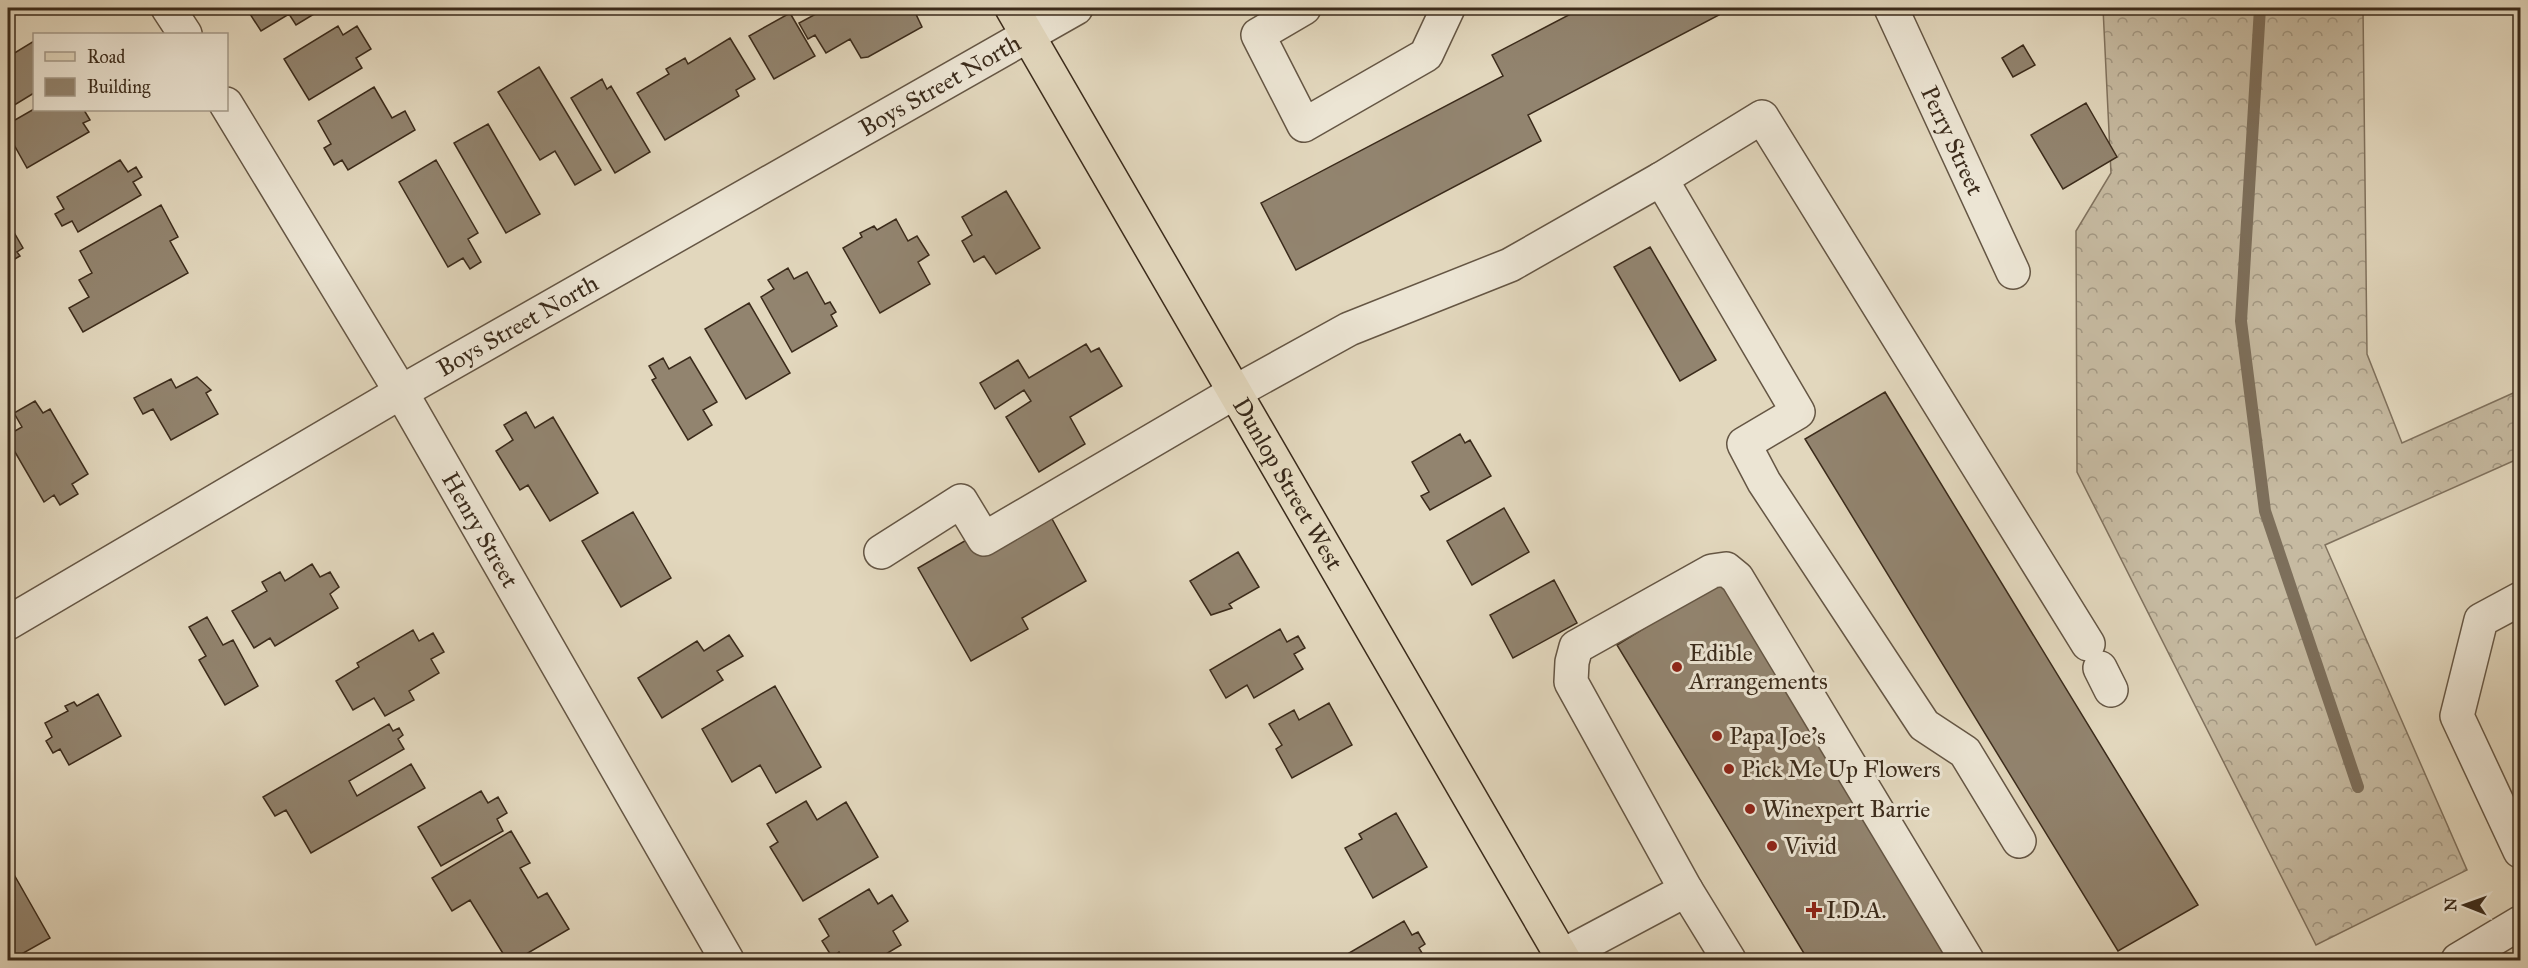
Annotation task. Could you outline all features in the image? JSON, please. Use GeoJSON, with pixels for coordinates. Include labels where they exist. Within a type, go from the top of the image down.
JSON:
{"type":"FeatureCollection","features":[{"type":"Feature","properties":{"kind":"main road","name":"Dunlop Street West"},"geometry":{"type":"LineString","coordinates":[[1020,21],[1563,958]]}},
{"type":"Feature","properties":{"kind":"street"},"geometry":{"type":"LineString","coordinates":[[168,8],[183,33]]}},
{"type":"Feature","properties":{"kind":"street","name":"Boys Street North"},"geometry":{"type":"LineString","coordinates":[[8,623],[401,392],[1020,21],[1076,8]]}},
{"type":"Feature","properties":{"kind":"street"},"geometry":{"type":"LineString","coordinates":[[1304,8],[1258,35],[1304,125],[1426,55],[1448,8]]}},
{"type":"Feature","properties":{"kind":"street","name":"Perry Street"},"geometry":{"type":"LineString","coordinates":[[1891,8],[2013,272]]}},
{"type":"Feature","properties":{"kind":"street","name":"Henry Street"},"geometry":{"type":"LineString","coordinates":[[228,107],[401,392],[727,960]]}},
{"type":"Feature","properties":{"kind":"street"},"geometry":{"type":"LineString","coordinates":[[881,552],[961,501],[984,539],[1235,392],[1349,329],[1510,265],[1661,179],[1762,117],[2100,668]]}},
{"type":"Feature","properties":{"kind":"street"},"geometry":{"type":"LineString","coordinates":[[1661,179],[1798,412],[1744,444],[1764,482],[1924,725],[1965,752],[2019,841]]}},
{"type":"Feature","properties":{"kind":"street"},"geometry":{"type":"LineString","coordinates":[[1729,960],[1686,890],[1571,682],[1572,662],[1576,647],[1712,571],[1726,569],[1737,578],[1967,960]]}},
{"type":"Feature","properties":{"kind":"street"},"geometry":{"type":"LineString","coordinates":[[2520,599],[2481,620],[2457,716],[2520,851]]}},
{"type":"Feature","properties":{"kind":"street"},"geometry":{"type":"LineString","coordinates":[[1563,958],[1686,890]]}},
{"type":"Feature","properties":{"kind":"street"},"geometry":{"type":"LineString","coordinates":[[2458,960],[2520,923]]}},
{"type":"Feature","properties":{"kind":"green space"},"geometry":{"type":"Polygon","coordinates":[[[2103,8],[2363,8],[2367,354],[2402,443],[2520,390],[2520,458],[2325,545],[2467,870],[2316,945],[2077,472],[2076,231],[2111,173],[2103,8]]]}},
{"type":"Feature","properties":{"kind":"building"},"geometry":{"type":"Polygon","coordinates":[[[261,8],[324,8],[296,25],[289,14],[261,31],[250,14],[261,8]]]}},
{"type":"Feature","properties":{"kind":"building"},"geometry":{"type":"Polygon","coordinates":[[[827,8],[913,8],[922,27],[868,57],[861,58],[850,39],[826,53],[815,35],[808,39],[799,23],[827,8]]]}},
{"type":"Feature","properties":{"kind":"building"},"geometry":{"type":"Polygon","coordinates":[[[1582,8],[1715,8],[1719,15],[1528,115],[1541,141],[1296,270],[1261,203],[1503,76],[1492,55],[1582,8]]]}},
{"type":"Feature","properties":{"kind":"building"},"geometry":{"type":"Polygon","coordinates":[[[790,13],[815,56],[774,79],[749,36],[790,13]]]}},
{"type":"Feature","properties":{"kind":"building"},"geometry":{"type":"Polygon","coordinates":[[[338,26],[343,35],[357,26],[371,49],[356,58],[362,68],[309,100],[284,59],[338,26]]]}},
{"type":"Feature","properties":{"kind":"building"},"geometry":{"type":"Polygon","coordinates":[[[730,38],[755,79],[736,90],[739,96],[665,140],[637,93],[669,74],[666,69],[685,58],[688,64],[730,38]]]}},
{"type":"Feature","properties":{"kind":"building"},"geometry":{"type":"Polygon","coordinates":[[[33,42],[33,94],[8,109],[8,57],[33,42]]]}},
{"type":"Feature","properties":{"kind":"building"},"geometry":{"type":"Polygon","coordinates":[[[2023,45],[2035,65],[2013,77],[2002,58],[2023,45]]]}},
{"type":"Feature","properties":{"kind":"building"},"geometry":{"type":"Polygon","coordinates":[[[539,67],[601,170],[575,185],[555,151],[540,160],[498,92],[539,67]]]}},
{"type":"Feature","properties":{"kind":"building"},"geometry":{"type":"Polygon","coordinates":[[[602,79],[607,89],[611,86],[650,152],[615,173],[571,98],[602,79]]]}},
{"type":"Feature","properties":{"kind":"building"},"geometry":{"type":"Polygon","coordinates":[[[374,87],[392,118],[405,111],[415,130],[348,170],[342,160],[334,165],[324,148],[331,144],[318,121],[374,87]]]}},
{"type":"Feature","properties":{"kind":"building"},"geometry":{"type":"Polygon","coordinates":[[[2086,103],[2117,157],[2063,189],[2031,135],[2086,103]]]}},
{"type":"Feature","properties":{"kind":"building"},"geometry":{"type":"Polygon","coordinates":[[[33,110],[85,111],[90,120],[83,123],[89,132],[27,168],[8,134],[8,124],[33,110]]]}},
{"type":"Feature","properties":{"kind":"building"},"geometry":{"type":"Polygon","coordinates":[[[488,124],[540,214],[506,233],[454,143],[488,124]]]}},
{"type":"Feature","properties":{"kind":"building"},"geometry":{"type":"Polygon","coordinates":[[[120,160],[128,172],[136,167],[142,177],[133,182],[141,195],[78,232],[72,221],[62,226],[55,214],[64,209],[57,197],[120,160]]]}},
{"type":"Feature","properties":{"kind":"building"},"geometry":{"type":"Polygon","coordinates":[[[436,160],[478,233],[468,239],[481,262],[470,269],[463,258],[448,267],[399,182],[436,160]]]}},
{"type":"Feature","properties":{"kind":"building"},"geometry":{"type":"Polygon","coordinates":[[[1006,191],[1040,248],[996,274],[984,256],[974,262],[962,241],[972,235],[962,217],[1006,191]]]}},
{"type":"Feature","properties":{"kind":"building"},"geometry":{"type":"Polygon","coordinates":[[[161,205],[178,237],[170,241],[188,273],[83,332],[69,308],[89,297],[79,280],[92,273],[80,251],[161,205]]]}},
{"type":"Feature","properties":{"kind":"building"},"geometry":{"type":"Polygon","coordinates":[[[896,219],[908,241],[917,236],[929,255],[918,262],[930,284],[880,313],[843,248],[862,237],[860,233],[874,226],[877,230],[896,219]]]}},
{"type":"Feature","properties":{"kind":"building"},"geometry":{"type":"Polygon","coordinates":[[[8,222],[23,248],[17,252],[20,256],[8,263],[8,222]]]}},
{"type":"Feature","properties":{"kind":"building"},"geometry":{"type":"Polygon","coordinates":[[[1650,247],[1716,360],[1680,381],[1614,267],[1650,247]]]}},
{"type":"Feature","properties":{"kind":"building"},"geometry":{"type":"Polygon","coordinates":[[[788,268],[794,279],[807,272],[825,304],[830,302],[836,312],[831,315],[837,326],[792,352],[761,297],[774,289],[768,280],[788,268]]]}},
{"type":"Feature","properties":{"kind":"building"},"geometry":{"type":"Polygon","coordinates":[[[749,303],[790,373],[746,399],[705,329],[749,303]]]}},
{"type":"Feature","properties":{"kind":"building"},"geometry":{"type":"Polygon","coordinates":[[[1086,344],[1091,352],[1099,348],[1122,386],[1070,417],[1085,444],[1039,472],[1006,417],[1031,401],[1024,390],[995,409],[980,383],[1018,360],[1029,378],[1086,344]]]}},
{"type":"Feature","properties":{"kind":"building"},"geometry":{"type":"Polygon","coordinates":[[[690,357],[717,402],[703,410],[712,425],[688,440],[652,380],[656,378],[649,366],[663,358],[669,369],[690,357]]]}},
{"type":"Feature","properties":{"kind":"building"},"geometry":{"type":"Polygon","coordinates":[[[197,377],[211,390],[206,393],[218,414],[171,440],[153,409],[143,414],[134,398],[171,379],[176,388],[197,377]]]}},
{"type":"Feature","properties":{"kind":"building"},"geometry":{"type":"Polygon","coordinates":[[[1885,392],[2198,905],[2118,951],[1805,439],[1885,392]]]}},
{"type":"Feature","properties":{"kind":"building"},"geometry":{"type":"Polygon","coordinates":[[[35,401],[43,413],[50,409],[88,474],[72,484],[78,494],[60,505],[54,495],[44,502],[8,440],[8,435],[22,427],[14,413],[35,401]]]}},
{"type":"Feature","properties":{"kind":"building"},"geometry":{"type":"Polygon","coordinates":[[[526,412],[535,428],[553,417],[598,493],[550,521],[528,485],[520,490],[496,451],[513,440],[504,425],[526,412]]]}},
{"type":"Feature","properties":{"kind":"building"},"geometry":{"type":"Polygon","coordinates":[[[1460,434],[1465,443],[1470,440],[1491,476],[1430,510],[1421,496],[1429,492],[1412,462],[1460,434]]]}},
{"type":"Feature","properties":{"kind":"building"},"geometry":{"type":"Polygon","coordinates":[[[1504,508],[1529,552],[1472,585],[1447,541],[1504,508]]]}},
{"type":"Feature","properties":{"kind":"building"},"geometry":{"type":"Polygon","coordinates":[[[633,512],[671,578],[621,607],[582,541],[633,512]]]}},
{"type":"Feature","properties":{"kind":"building"},"geometry":{"type":"Polygon","coordinates":[[[1051,517],[1086,581],[1022,618],[1028,629],[971,661],[918,568],[975,535],[1051,517]]]}},
{"type":"Feature","properties":{"kind":"building"},"geometry":{"type":"Polygon","coordinates":[[[1238,552],[1259,587],[1229,604],[1232,608],[1211,615],[1190,581],[1238,552]]]}},
{"type":"Feature","properties":{"kind":"building"},"geometry":{"type":"Polygon","coordinates":[[[312,564],[320,577],[330,572],[339,587],[330,594],[338,608],[275,646],[270,638],[254,648],[232,611],[267,591],[262,582],[280,572],[285,581],[312,564]]]}},
{"type":"Feature","properties":{"kind":"building"},"geometry":{"type":"Polygon","coordinates":[[[1728,576],[1947,960],[1808,960],[1617,645],[1728,576]]]}},
{"type":"Feature","properties":{"kind":"building"},"geometry":{"type":"Polygon","coordinates":[[[1554,580],[1577,623],[1513,658],[1490,615],[1554,580]]]}},
{"type":"Feature","properties":{"kind":"building"},"geometry":{"type":"Polygon","coordinates":[[[207,617],[223,645],[233,640],[258,686],[225,705],[199,660],[206,656],[189,627],[207,617]]]}},
{"type":"Feature","properties":{"kind":"building"},"geometry":{"type":"Polygon","coordinates":[[[1280,629],[1287,642],[1298,636],[1305,648],[1294,654],[1303,669],[1254,698],[1247,685],[1226,698],[1210,670],[1280,629]]]}},
{"type":"Feature","properties":{"kind":"building"},"geometry":{"type":"Polygon","coordinates":[[[413,630],[419,641],[433,633],[444,652],[431,659],[439,673],[409,691],[414,700],[385,716],[374,698],[353,710],[336,681],[359,667],[357,663],[413,630]]]}},
{"type":"Feature","properties":{"kind":"building"},"geometry":{"type":"Polygon","coordinates":[[[729,635],[743,656],[717,671],[723,680],[662,718],[638,678],[697,641],[704,651],[729,635]]]}},
{"type":"Feature","properties":{"kind":"building"},"geometry":{"type":"Polygon","coordinates":[[[775,686],[821,767],[776,793],[760,765],[732,782],[702,729],[775,686]]]}},
{"type":"Feature","properties":{"kind":"building"},"geometry":{"type":"Polygon","coordinates":[[[98,694],[121,736],[69,765],[60,749],[53,753],[46,741],[52,737],[45,723],[68,711],[65,706],[74,702],[77,706],[98,694]]]}},
{"type":"Feature","properties":{"kind":"building"},"geometry":{"type":"Polygon","coordinates":[[[1329,703],[1352,745],[1292,778],[1276,749],[1282,745],[1269,724],[1294,710],[1299,720],[1329,703]]]}},
{"type":"Feature","properties":{"kind":"building"},"geometry":{"type":"Polygon","coordinates":[[[389,724],[393,731],[399,728],[403,735],[398,739],[404,749],[349,781],[357,796],[411,764],[425,788],[311,853],[286,810],[275,816],[263,797],[389,724]]]}},
{"type":"Feature","properties":{"kind":"building"},"geometry":{"type":"Polygon","coordinates":[[[481,791],[488,803],[498,797],[507,813],[497,819],[503,831],[441,866],[418,827],[481,791]]]}},
{"type":"Feature","properties":{"kind":"building"},"geometry":{"type":"Polygon","coordinates":[[[806,801],[817,820],[846,802],[878,857],[803,901],[770,847],[778,842],[767,824],[806,801]]]}},
{"type":"Feature","properties":{"kind":"building"},"geometry":{"type":"Polygon","coordinates":[[[1396,813],[1427,867],[1373,898],[1345,848],[1362,839],[1359,834],[1396,813]]]}},
{"type":"Feature","properties":{"kind":"building"},"geometry":{"type":"Polygon","coordinates":[[[511,831],[530,863],[520,868],[538,898],[547,893],[569,929],[516,960],[507,960],[470,900],[452,911],[432,878],[511,831]]]}},
{"type":"Feature","properties":{"kind":"building"},"geometry":{"type":"Polygon","coordinates":[[[8,864],[50,938],[11,960],[8,960],[8,864]]]}},
{"type":"Feature","properties":{"kind":"building"},"geometry":{"type":"Polygon","coordinates":[[[869,889],[878,904],[892,895],[908,921],[893,931],[901,945],[876,960],[844,960],[839,952],[832,957],[822,941],[829,936],[819,919],[869,889]]]}},
{"type":"Feature","properties":{"kind":"building"},"geometry":{"type":"Polygon","coordinates":[[[1404,921],[1412,935],[1418,932],[1425,944],[1419,948],[1426,960],[1337,960],[1404,921]]]}},
{"type":"Feature","properties":{"kind":"waterway"},"geometry":{"type":"LineString","coordinates":[[2260,8],[2241,321],[2265,511],[2358,787]]}},
{"type":"Feature","properties":{"kind":"place","name":"Edible Arrangements"},"geometry":{"type":"Point","coordinates":[1677,667]}},
{"type":"Feature","properties":{"kind":"place","name":"Papa Joe's"},"geometry":{"type":"Point","coordinates":[1717,736]}},
{"type":"Feature","properties":{"kind":"place","name":"Pick Me Up Flowers"},"geometry":{"type":"Point","coordinates":[1729,769]}},
{"type":"Feature","properties":{"kind":"place","name":"Winexpert Barrie"},"geometry":{"type":"Point","coordinates":[1750,809]}},
{"type":"Feature","properties":{"kind":"place","name":"Vivid"},"geometry":{"type":"Point","coordinates":[1772,846]}},
{"type":"Feature","properties":{"kind":"place","name":"I.D.A."},"geometry":{"type":"Point","coordinates":[1814,910]}}]}
